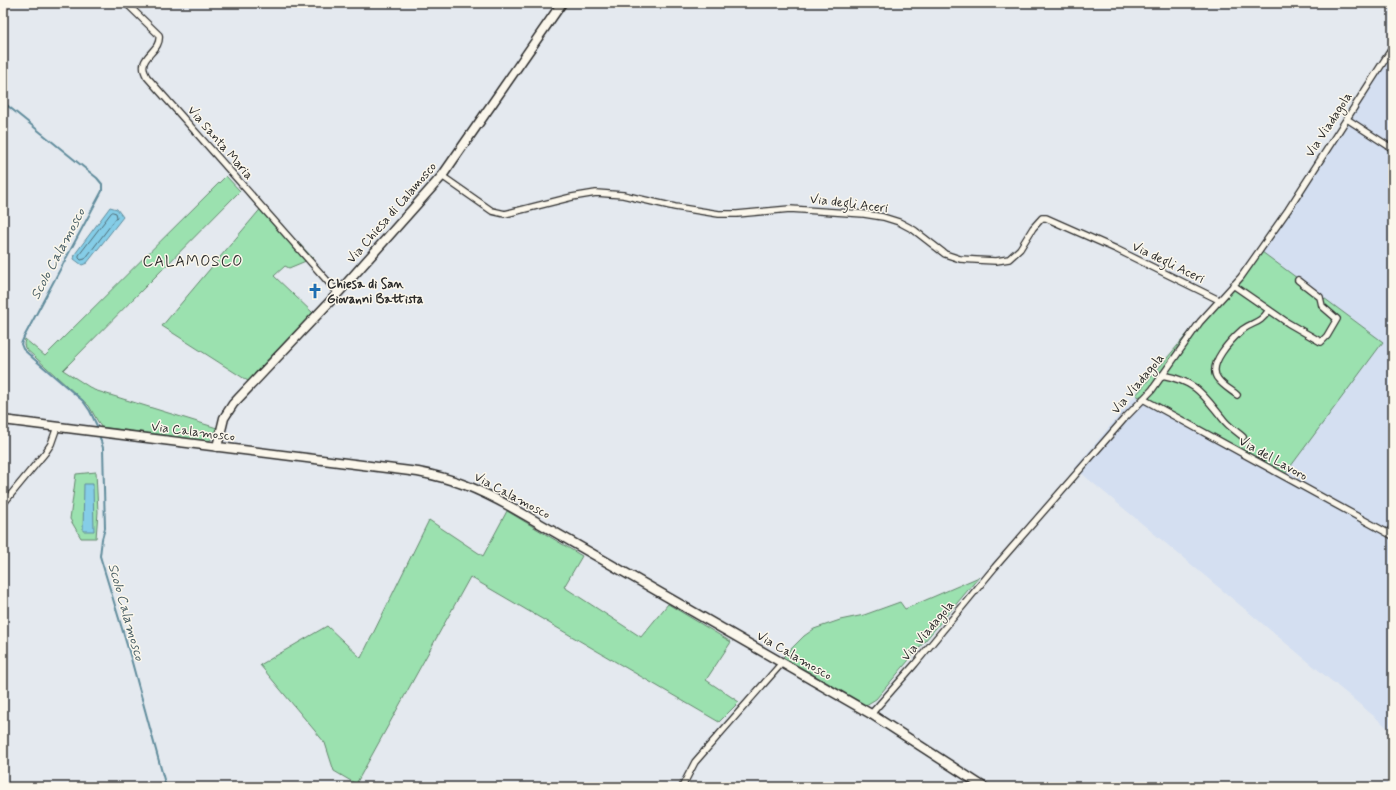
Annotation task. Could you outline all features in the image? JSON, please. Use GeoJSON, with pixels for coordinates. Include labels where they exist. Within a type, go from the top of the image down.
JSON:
{"type":"FeatureCollection","features":[{"type":"Feature","properties":{"kind":"street","name":"Via Santa Maria"},"geometry":{"type":"LineString","coordinates":[[126,3],[158,35],[160,40],[158,45],[147,57],[144,64],[143,71],[147,77],[338,293]]}},
{"type":"Feature","properties":{"kind":"street","name":"Via Chiesa di Calamosco"},"geometry":{"type":"LineString","coordinates":[[217,447],[224,418],[233,404],[338,293],[442,176],[562,3]]}},
{"type":"Feature","properties":{"kind":"street","name":"Via Viadagola"},"geometry":{"type":"LineString","coordinates":[[871,714],[915,664],[995,567],[1143,399],[1200,322],[1241,277],[1288,210],[1393,47]]}},
{"type":"Feature","properties":{"kind":"street"},"geometry":{"type":"LineString","coordinates":[[1347,119],[1393,150]]}},
{"type":"Feature","properties":{"kind":"street","name":"Via degli Aceri"},"geometry":{"type":"LineString","coordinates":[[442,176],[492,211],[505,214],[572,197],[596,193],[623,195],[675,207],[719,214],[737,214],[793,209],[864,214],[883,217],[899,222],[914,230],[946,254],[960,259],[996,261],[1010,259],[1020,249],[1033,228],[1042,218],[1046,218],[1116,249],[1219,300]]}},
{"type":"Feature","properties":{"kind":"street"},"geometry":{"type":"LineString","coordinates":[[1233,285],[1288,323],[1321,342],[1336,323],[1336,318],[1322,306],[1320,297],[1298,280]]}},
{"type":"Feature","properties":{"kind":"street"},"geometry":{"type":"LineString","coordinates":[[1237,395],[1218,380],[1214,372],[1214,366],[1219,356],[1238,334],[1262,319],[1269,310]]}},
{"type":"Feature","properties":{"kind":"street"},"geometry":{"type":"LineString","coordinates":[[1162,375],[1189,383],[1206,397],[1223,420],[1243,437]]}},
{"type":"Feature","properties":{"kind":"street","name":"Via del Lavoro"},"geometry":{"type":"LineString","coordinates":[[1143,399],[1390,535]]}},
{"type":"Feature","properties":{"kind":"street","name":"Via Calamosco"},"geometry":{"type":"LineString","coordinates":[[3,420],[418,472],[461,483],[511,507],[871,714],[984,787]]}},
{"type":"Feature","properties":{"kind":"street"},"geometry":{"type":"LineString","coordinates":[[3,504],[45,453],[51,444],[57,427]]}},
{"type":"Feature","properties":{"kind":"street"},"geometry":{"type":"LineString","coordinates":[[1390,535],[1393,526]]}},
{"type":"Feature","properties":{"kind":"street"},"geometry":{"type":"LineString","coordinates":[[682,787],[695,762],[782,663]]}},
{"type":"Feature","properties":{"kind":"shaded area"},"geometry":{"type":"Polygon","coordinates":[[[1393,43],[1393,732],[1075,468],[1136,395],[1281,478],[1258,249],[1393,43]]]}},
{"type":"Feature","properties":{"kind":"green space"},"geometry":{"type":"Polygon","coordinates":[[[226,176],[240,191],[63,370],[94,390],[217,428],[215,436],[209,441],[101,427],[89,406],[25,348],[25,339],[45,356],[226,176]]]}},
{"type":"Feature","properties":{"kind":"green space"},"geometry":{"type":"Polygon","coordinates":[[[263,206],[313,258],[289,268],[285,266],[274,276],[313,313],[248,381],[162,326],[263,206]]]}},
{"type":"Feature","properties":{"kind":"green space"},"geometry":{"type":"Polygon","coordinates":[[[1258,249],[1383,342],[1282,478],[1136,395],[1219,296],[1239,276],[1258,249]]]}},
{"type":"Feature","properties":{"kind":"green space"},"geometry":{"type":"Polygon","coordinates":[[[96,472],[98,512],[96,538],[81,538],[70,519],[76,474],[96,472]]]}},
{"type":"Feature","properties":{"kind":"green space"},"geometry":{"type":"Polygon","coordinates":[[[507,511],[582,556],[564,587],[641,637],[668,604],[731,642],[706,680],[739,702],[719,722],[470,577],[356,784],[334,771],[325,743],[260,665],[327,626],[361,658],[429,520],[483,556],[507,511]]]}},
{"type":"Feature","properties":{"kind":"green space"},"geometry":{"type":"Polygon","coordinates":[[[979,577],[876,699],[866,705],[783,657],[804,636],[814,629],[840,620],[864,615],[900,602],[905,609],[979,577]]]}},
{"type":"Feature","properties":{"kind":"water"},"geometry":{"type":"Polygon","coordinates":[[[110,207],[117,209],[123,217],[87,263],[82,265],[74,259],[75,254],[110,207]]]}},
{"type":"Feature","properties":{"kind":"water"},"geometry":{"type":"Polygon","coordinates":[[[84,484],[93,484],[94,531],[83,531],[84,484]]]}},
{"type":"Feature","properties":{"kind":"waterway","name":"Scolo Calamosco"},"geometry":{"type":"LineString","coordinates":[[3,102],[97,178],[102,184],[102,191],[21,344],[23,349],[83,401],[90,411],[98,428]]}},
{"type":"Feature","properties":{"kind":"waterway","name":"Scolo Calamosco"},"geometry":{"type":"LineString","coordinates":[[100,438],[103,448],[105,528],[100,556],[130,655],[166,787]]}},
{"type":"Feature","properties":{"kind":"place","name":"Chiesa di San Giovanni Battista"},"geometry":{"type":"Point","coordinates":[315,291]}},
{"type":"Feature","properties":{"kind":"district","name":"CALAMOSCO"},"geometry":{"type":"Point","coordinates":[193,262]}}]}
